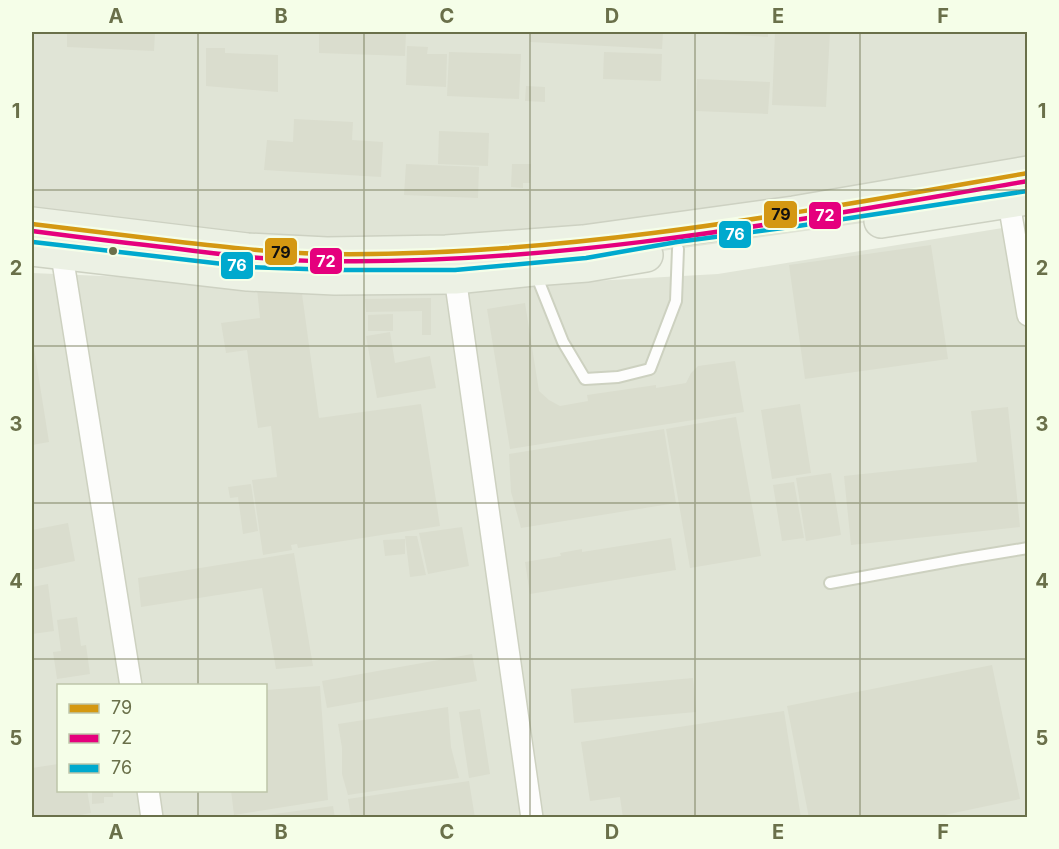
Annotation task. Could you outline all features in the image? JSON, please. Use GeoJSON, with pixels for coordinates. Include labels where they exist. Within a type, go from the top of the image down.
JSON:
{"type":"FeatureCollection","features":[{"type":"Feature","properties":{"kind":"main road"},"geometry":{"type":"LineString","coordinates":[[46,238],[327,254],[446,252],[585,254],[678,249],[799,233],[1017,187]]}},
{"type":"Feature","properties":{"kind":"main road"},"geometry":{"type":"LineString","coordinates":[[46,238],[248,274],[335,278],[455,277],[533,269],[585,254],[794,213],[1017,187]]}},
{"type":"Feature","properties":{"kind":"street"},"geometry":{"type":"LineString","coordinates":[[1017,187],[1028,315]]}},
{"type":"Feature","properties":{"kind":"street"},"geometry":{"type":"LineString","coordinates":[[46,238],[131,684]]}},
{"type":"Feature","properties":{"kind":"street"},"geometry":{"type":"LineString","coordinates":[[455,277],[532,818]]}},
{"type":"Feature","properties":{"kind":"street"},"geometry":{"type":"LineString","coordinates":[[148,792],[152,818]]}},
{"type":"Feature","properties":{"kind":"lane"},"geometry":{"type":"LineString","coordinates":[[533,269],[563,342],[585,379],[618,377],[650,369],[676,301],[678,249]]}},
{"type":"Feature","properties":{"kind":"lane"},"geometry":{"type":"LineString","coordinates":[[831,583],[1028,548]]}},
{"type":"Feature","properties":{"kind":"shaded area"},"geometry":{"type":"Polygon","coordinates":[[[32,32],[1027,32],[1027,200],[533,269],[32,254],[32,32]]]}},
{"type":"Feature","properties":{"kind":"shaded area"},"geometry":{"type":"Polygon","coordinates":[[[1027,224],[1027,817],[32,818],[32,273],[434,290],[718,274],[1027,224]]]}},
{"type":"Feature","properties":{"kind":"building"},"geometry":{"type":"Polygon","coordinates":[[[67,32],[155,32],[154,51],[67,47],[67,32]]]}},
{"type":"Feature","properties":{"kind":"building"},"geometry":{"type":"Polygon","coordinates":[[[319,32],[406,32],[405,56],[319,53],[319,32]]]}},
{"type":"Feature","properties":{"kind":"building"},"geometry":{"type":"Polygon","coordinates":[[[530,32],[663,32],[662,49],[530,42],[530,32]]]}},
{"type":"Feature","properties":{"kind":"building"},"geometry":{"type":"Polygon","coordinates":[[[768,32],[768,37],[704,33],[768,32]]]}},
{"type":"Feature","properties":{"kind":"building"},"geometry":{"type":"Polygon","coordinates":[[[775,32],[830,32],[826,107],[772,105],[775,32]]]}},
{"type":"Feature","properties":{"kind":"building"},"geometry":{"type":"Polygon","coordinates":[[[407,46],[428,47],[427,54],[447,54],[446,87],[406,85],[407,46]]]}},
{"type":"Feature","properties":{"kind":"building"},"geometry":{"type":"Polygon","coordinates":[[[206,48],[225,48],[225,53],[278,55],[278,92],[206,86],[206,48]]]}},
{"type":"Feature","properties":{"kind":"building"},"geometry":{"type":"Polygon","coordinates":[[[449,52],[521,54],[519,99],[447,96],[449,52]]]}},
{"type":"Feature","properties":{"kind":"building"},"geometry":{"type":"Polygon","coordinates":[[[604,52],[662,54],[661,81],[603,79],[604,52]]]}},
{"type":"Feature","properties":{"kind":"building"},"geometry":{"type":"Polygon","coordinates":[[[697,79],[770,82],[768,114],[696,111],[697,79]]]}},
{"type":"Feature","properties":{"kind":"building"},"geometry":{"type":"Polygon","coordinates":[[[526,86],[545,87],[545,102],[525,101],[526,86]]]}},
{"type":"Feature","properties":{"kind":"building"},"geometry":{"type":"Polygon","coordinates":[[[294,119],[353,122],[352,140],[383,142],[381,177],[264,170],[267,140],[293,142],[294,119]]]}},
{"type":"Feature","properties":{"kind":"building"},"geometry":{"type":"Polygon","coordinates":[[[439,131],[489,133],[488,166],[438,164],[439,131]]]}},
{"type":"Feature","properties":{"kind":"building"},"geometry":{"type":"Polygon","coordinates":[[[406,164],[479,167],[478,198],[404,195],[406,164]]]}},
{"type":"Feature","properties":{"kind":"building"},"geometry":{"type":"Polygon","coordinates":[[[512,164],[531,164],[530,183],[523,183],[523,188],[511,187],[512,164]]]}},
{"type":"Feature","properties":{"kind":"building"},"geometry":{"type":"Polygon","coordinates":[[[931,245],[948,359],[805,379],[789,265],[931,245]]]}},
{"type":"Feature","properties":{"kind":"building"},"geometry":{"type":"Polygon","coordinates":[[[257,289],[302,294],[319,418],[421,404],[440,526],[298,548],[297,544],[291,545],[292,550],[263,555],[252,480],[277,477],[271,426],[258,428],[247,350],[226,353],[221,323],[260,318],[257,289]]]}},
{"type":"Feature","properties":{"kind":"building"},"geometry":{"type":"Polygon","coordinates":[[[431,298],[431,335],[422,335],[422,311],[366,312],[365,299],[431,298]]]}},
{"type":"Feature","properties":{"kind":"building"},"geometry":{"type":"Polygon","coordinates":[[[525,303],[539,391],[560,406],[588,401],[587,395],[686,383],[698,366],[735,361],[744,412],[510,449],[487,309],[525,303]]]}},
{"type":"Feature","properties":{"kind":"building"},"geometry":{"type":"Polygon","coordinates":[[[393,314],[393,331],[368,331],[368,315],[393,314]]]}},
{"type":"Feature","properties":{"kind":"building"},"geometry":{"type":"Polygon","coordinates":[[[390,332],[395,363],[430,356],[436,388],[377,398],[366,336],[390,332]]]}},
{"type":"Feature","properties":{"kind":"building"},"geometry":{"type":"Polygon","coordinates":[[[32,342],[49,442],[32,445],[32,342]]]}},
{"type":"Feature","properties":{"kind":"building"},"geometry":{"type":"Polygon","coordinates":[[[800,404],[811,473],[772,479],[761,410],[800,404]]]}},
{"type":"Feature","properties":{"kind":"building"},"geometry":{"type":"Polygon","coordinates":[[[1008,407],[1020,527],[851,545],[844,476],[977,462],[971,411],[1008,407]]]}},
{"type":"Feature","properties":{"kind":"building"},"geometry":{"type":"Polygon","coordinates":[[[736,417],[761,556],[690,568],[666,429],[736,417]]]}},
{"type":"Feature","properties":{"kind":"building"},"geometry":{"type":"Polygon","coordinates":[[[664,429],[676,503],[521,528],[511,492],[509,454],[664,429]]]}},
{"type":"Feature","properties":{"kind":"building"},"geometry":{"type":"Polygon","coordinates":[[[831,473],[841,535],[806,541],[796,478],[831,473]]]}},
{"type":"Feature","properties":{"kind":"building"},"geometry":{"type":"Polygon","coordinates":[[[794,482],[804,538],[782,541],[773,485],[794,482]]]}},
{"type":"Feature","properties":{"kind":"building"},"geometry":{"type":"Polygon","coordinates":[[[251,484],[258,531],[243,534],[238,497],[230,498],[228,487],[251,484]]]}},
{"type":"Feature","properties":{"kind":"building"},"geometry":{"type":"Polygon","coordinates":[[[68,523],[75,561],[32,570],[32,530],[68,523]]]}},
{"type":"Feature","properties":{"kind":"building"},"geometry":{"type":"Polygon","coordinates":[[[462,527],[469,566],[428,574],[419,533],[462,527]]]}},
{"type":"Feature","properties":{"kind":"building"},"geometry":{"type":"Polygon","coordinates":[[[405,536],[417,536],[426,575],[410,577],[405,536]]]}},
{"type":"Feature","properties":{"kind":"building"},"geometry":{"type":"Polygon","coordinates":[[[671,538],[676,570],[530,594],[525,562],[561,556],[560,553],[582,549],[582,552],[671,538]]]}},
{"type":"Feature","properties":{"kind":"building"},"geometry":{"type":"Polygon","coordinates":[[[405,539],[405,554],[385,556],[383,540],[405,539]]]}},
{"type":"Feature","properties":{"kind":"building"},"geometry":{"type":"Polygon","coordinates":[[[294,553],[313,666],[276,669],[262,588],[141,607],[138,578],[294,553]]]}},
{"type":"Feature","properties":{"kind":"building"},"geometry":{"type":"Polygon","coordinates":[[[48,584],[54,631],[32,634],[32,587],[48,584]]]}},
{"type":"Feature","properties":{"kind":"building"},"geometry":{"type":"Polygon","coordinates":[[[77,617],[81,646],[86,645],[90,674],[57,679],[53,652],[61,651],[57,620],[77,617]]]}},
{"type":"Feature","properties":{"kind":"building"},"geometry":{"type":"Polygon","coordinates":[[[472,654],[477,681],[327,708],[322,681],[472,654]]]}},
{"type":"Feature","properties":{"kind":"building"},"geometry":{"type":"Polygon","coordinates":[[[992,665],[1020,799],[930,818],[809,818],[787,706],[992,665]]]}},
{"type":"Feature","properties":{"kind":"building"},"geometry":{"type":"Polygon","coordinates":[[[693,678],[696,712],[574,723],[571,689],[693,678]]]}},
{"type":"Feature","properties":{"kind":"building"},"geometry":{"type":"Polygon","coordinates":[[[320,686],[328,800],[234,815],[231,792],[267,792],[267,690],[320,686]]]}},
{"type":"Feature","properties":{"kind":"building"},"geometry":{"type":"Polygon","coordinates":[[[448,707],[451,747],[459,778],[348,795],[342,774],[342,748],[338,724],[448,707]]]}},
{"type":"Feature","properties":{"kind":"building"},"geometry":{"type":"Polygon","coordinates":[[[480,709],[490,774],[469,778],[459,712],[480,709]]]}},
{"type":"Feature","properties":{"kind":"building"},"geometry":{"type":"Polygon","coordinates":[[[784,711],[801,818],[623,818],[620,797],[590,801],[581,742],[784,711]]]}},
{"type":"Feature","properties":{"kind":"building"},"geometry":{"type":"Polygon","coordinates":[[[57,764],[57,792],[87,792],[91,813],[65,818],[32,818],[32,768],[57,764]]]}},
{"type":"Feature","properties":{"kind":"building"},"geometry":{"type":"Polygon","coordinates":[[[469,781],[475,818],[351,818],[348,799],[469,781]]]}},
{"type":"Feature","properties":{"kind":"building"},"geometry":{"type":"Polygon","coordinates":[[[92,792],[113,792],[113,797],[104,797],[104,803],[92,804],[92,792]]]}},
{"type":"Feature","properties":{"kind":"building"},"geometry":{"type":"Polygon","coordinates":[[[333,806],[335,818],[260,818],[260,816],[333,806]]]}},
{"type":"Feature","properties":{"kind":"transit line","name":"79"},"geometry":{"type":"LineString","coordinates":[[32,224],[270,251],[328,254],[416,253],[504,248],[679,230],[1028,173]]}},
{"type":"Feature","properties":{"kind":"transit line","name":"72"},"geometry":{"type":"LineString","coordinates":[[32,231],[269,259],[415,260],[503,256],[591,248],[766,225],[1028,181]]}},
{"type":"Feature","properties":{"kind":"transit line","name":"76"},"geometry":{"type":"LineString","coordinates":[[33,242],[249,267],[455,270],[586,258],[677,242],[1027,191]]}}]}
